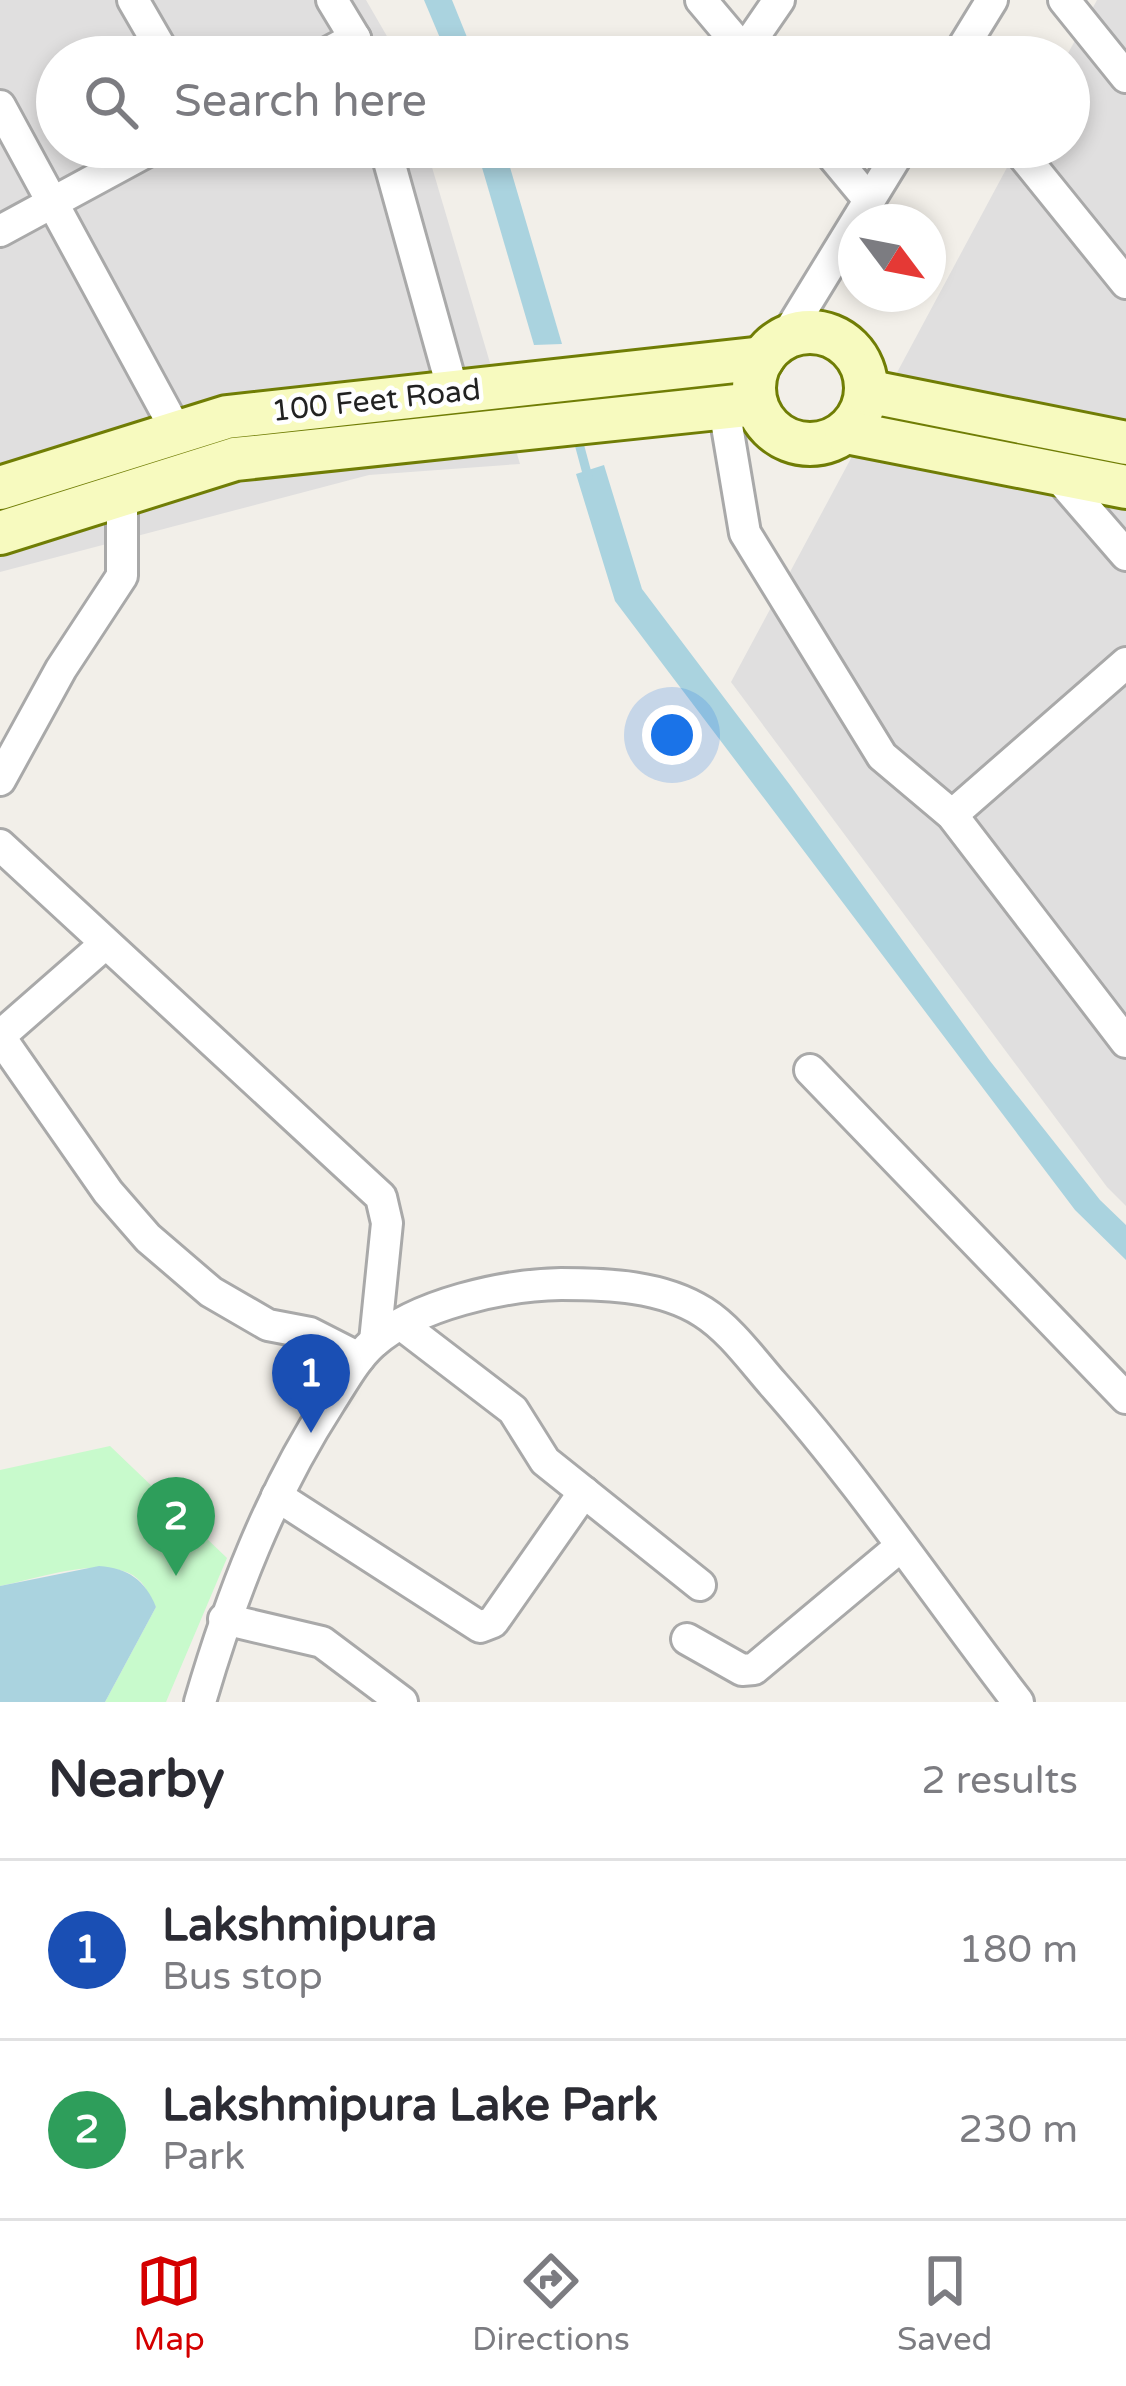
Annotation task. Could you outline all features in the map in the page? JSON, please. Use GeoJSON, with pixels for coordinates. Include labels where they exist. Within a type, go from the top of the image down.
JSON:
{"type":"FeatureCollection","features":[{"type":"Feature","properties":{"kind":"main road","name":"100 Feet Road"},"geometry":{"type":"LineString","coordinates":[[0,488],[227,416],[595,377],[774,348],[816,332],[844,343],[863,369],[866,391]]}},
{"type":"Feature","properties":{"kind":"main road"},"geometry":{"type":"LineString","coordinates":[[774,348],[740,406],[786,440],[818,445],[846,432],[859,418],[866,391],[1126,443]]}},
{"type":"Feature","properties":{"kind":"main road","name":"100 Feet Road"},"geometry":{"type":"LineString","coordinates":[[0,533],[235,459],[740,406]]}},
{"type":"Feature","properties":{"kind":"main road"},"geometry":{"type":"LineString","coordinates":[[846,432],[1126,487]]}},
{"type":"Feature","properties":{"kind":"street"},"geometry":{"type":"LineString","coordinates":[[133,0],[154,36]]}},
{"type":"Feature","properties":{"kind":"street"},"geometry":{"type":"LineString","coordinates":[[332,0],[351,36]]}},
{"type":"Feature","properties":{"kind":"street"},"geometry":{"type":"LineString","coordinates":[[701,0],[731,36]]}},
{"type":"Feature","properties":{"kind":"street"},"geometry":{"type":"LineString","coordinates":[[757,36],[778,0]]}},
{"type":"Feature","properties":{"kind":"street"},"geometry":{"type":"LineString","coordinates":[[970,36],[992,0]]}},
{"type":"Feature","properties":{"kind":"street"},"geometry":{"type":"LineString","coordinates":[[1064,0],[1126,76]]}},
{"type":"Feature","properties":{"kind":"street"},"geometry":{"type":"LineString","coordinates":[[0,106],[177,432]]}},
{"type":"Feature","properties":{"kind":"street"},"geometry":{"type":"LineString","coordinates":[[0,231],[116,168]]}},
{"type":"Feature","properties":{"kind":"street"},"geometry":{"type":"LineString","coordinates":[[391,168],[453,391]]}},
{"type":"Feature","properties":{"kind":"street"},"geometry":{"type":"LineString","coordinates":[[842,168],[869,200]]}},
{"type":"Feature","properties":{"kind":"street"},"geometry":{"type":"LineString","coordinates":[[774,348],[889,168]]}},
{"type":"Feature","properties":{"kind":"street"},"geometry":{"type":"LineString","coordinates":[[1033,168],[1126,283]]}},
{"type":"Feature","properties":{"kind":"street"},"geometry":{"type":"LineString","coordinates":[[740,406],[745,533],[882,756],[952,815],[1125,1039]]}},
{"type":"Feature","properties":{"kind":"street"},"geometry":{"type":"LineString","coordinates":[[1055,473],[1126,555]]}},
{"type":"Feature","properties":{"kind":"street"},"geometry":{"type":"LineString","coordinates":[[0,780],[38,709],[122,576],[122,494]]}},
{"type":"Feature","properties":{"kind":"street"},"geometry":{"type":"LineString","coordinates":[[952,815],[1126,663]]}},
{"type":"Feature","properties":{"kind":"street"},"geometry":{"type":"LineString","coordinates":[[0,845],[381,1197],[387,1222],[379,1341]]}},
{"type":"Feature","properties":{"kind":"street"},"geometry":{"type":"LineString","coordinates":[[105,944],[0,1036],[107,1192],[148,1238],[211,1292],[268,1325],[379,1341],[513,1409],[541,1456],[700,1585]]}},
{"type":"Feature","properties":{"kind":"street"},"geometry":{"type":"LineString","coordinates":[[810,1070],[1126,1398]]}},
{"type":"Feature","properties":{"kind":"street"},"geometry":{"type":"LineString","coordinates":[[200,1702],[224,1619],[277,1496],[311,1432],[379,1341],[462,1299],[523,1285],[614,1284],[703,1312],[732,1338],[816,1432],[1018,1702]]}},
{"type":"Feature","properties":{"kind":"street"},"geometry":{"type":"LineString","coordinates":[[277,1496],[480,1627],[494,1622],[584,1492]]}},
{"type":"Feature","properties":{"kind":"street"},"geometry":{"type":"LineString","coordinates":[[686,1639],[742,1670],[754,1669],[901,1546]]}},
{"type":"Feature","properties":{"kind":"street"},"geometry":{"type":"LineString","coordinates":[[224,1619],[322,1642],[402,1702]]}},
{"type":"Feature","properties":{"kind":"shaded area"},"geometry":{"type":"Polygon","coordinates":[[[0,0],[366,0],[387,36],[36,36],[36,168],[432,168],[520,464],[369,475],[0,572],[0,0]]]}},
{"type":"Feature","properties":{"kind":"shaded area"},"geometry":{"type":"Polygon","coordinates":[[[1097,0],[1126,0],[1126,1206],[1107,1187],[731,682],[929,312],[946,312],[946,281],[1007,168],[1090,168],[1090,36],[1077,36],[1097,0]]]}},
{"type":"Feature","properties":{"kind":"green space"},"geometry":{"type":"Polygon","coordinates":[[[110,1446],[227,1558],[166,1702],[105,1702],[156,1607],[141,1582],[129,1573],[74,1570],[0,1586],[0,1470],[110,1446]]]}},
{"type":"Feature","properties":{"kind":"water"},"geometry":{"type":"Polygon","coordinates":[[[424,0],[452,0],[467,36],[439,36],[424,0]]]}},
{"type":"Feature","properties":{"kind":"water"},"geometry":{"type":"Polygon","coordinates":[[[482,168],[510,168],[562,344],[534,345],[482,168]]]}},
{"type":"Feature","properties":{"kind":"water"},"geometry":{"type":"Polygon","coordinates":[[[604,465],[642,589],[990,1061],[1100,1200],[1126,1225],[1126,1260],[1075,1210],[615,601],[576,474],[604,465]]]}},
{"type":"Feature","properties":{"kind":"water"},"geometry":{"type":"Polygon","coordinates":[[[99,1566],[134,1577],[156,1607],[105,1702],[0,1702],[0,1586],[99,1566]]]}},
{"type":"Feature","properties":{"kind":"waterway"},"geometry":{"type":"LineString","coordinates":[[577,436],[588,477]]}},
{"type":"Feature","properties":{"kind":"place","name":"Lakshmipura"},"geometry":{"type":"Point","coordinates":[311,1433]}},
{"type":"Feature","properties":{"kind":"place","name":"Lakshmipura Lake Park"},"geometry":{"type":"Point","coordinates":[176,1576]}}]}
